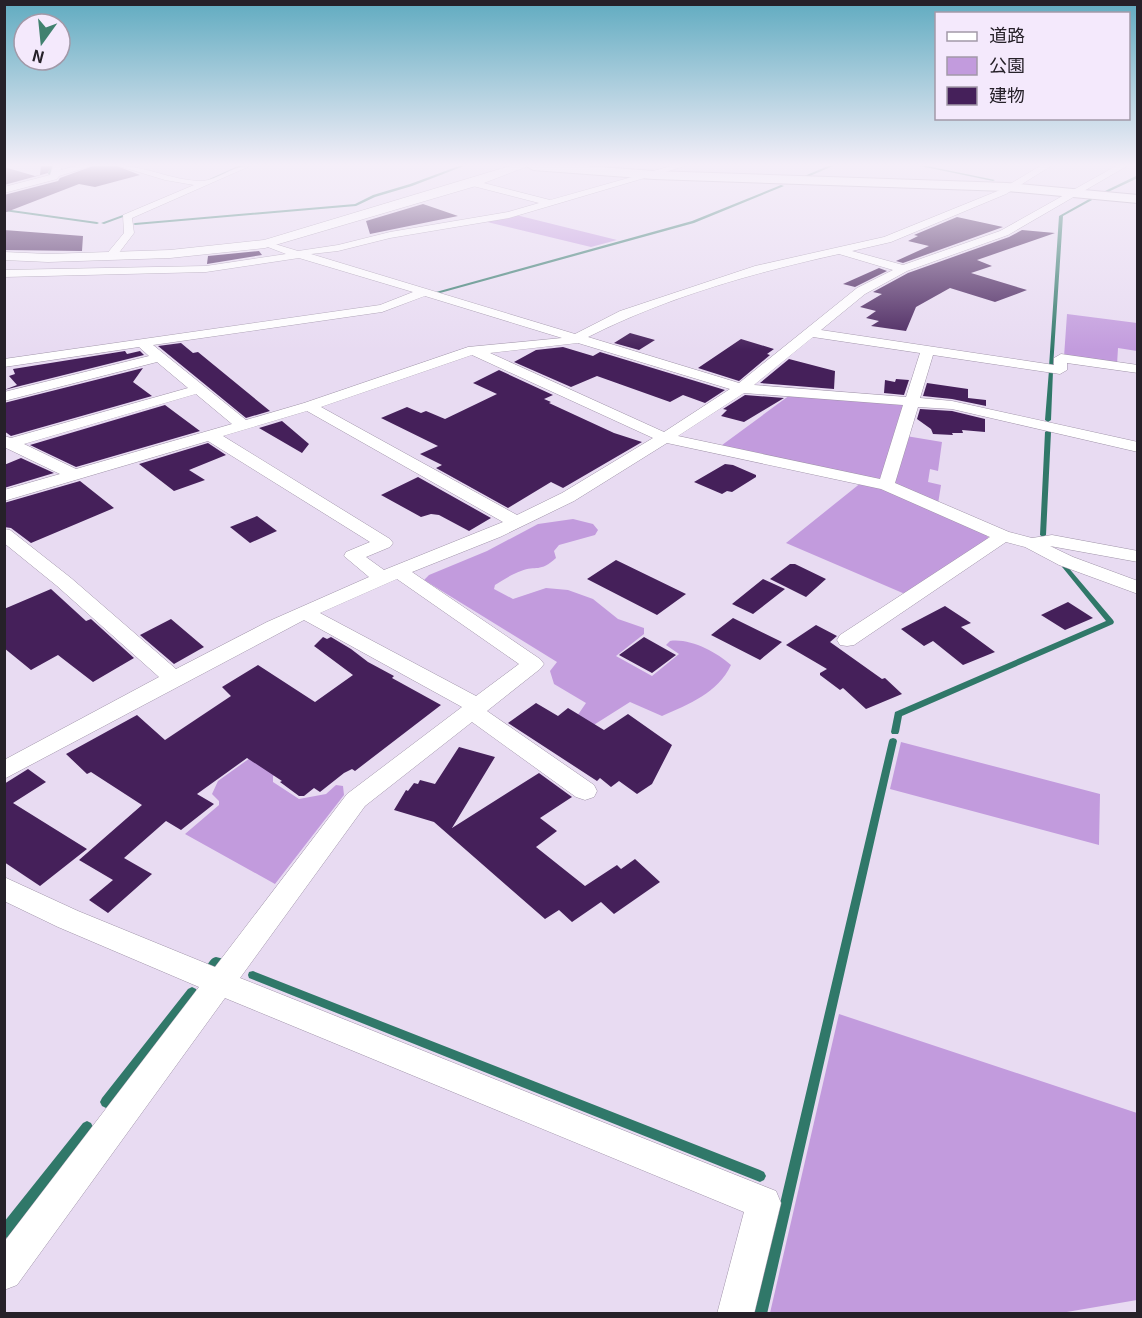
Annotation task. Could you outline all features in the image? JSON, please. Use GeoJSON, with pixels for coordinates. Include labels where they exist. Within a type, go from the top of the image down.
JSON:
{"type":"FeatureCollection","features":[{"type":"Feature","properties":{"kind":"street"},"geometry":{"type":"LineString","coordinates":[[111,256],[129,233],[128,228]]}},
{"type":"Feature","properties":{"kind":"street"},"geometry":{"type":"LineString","coordinates":[[4,256],[87,257],[227,250],[265,244],[321,228]]}},
{"type":"Feature","properties":{"kind":"street"},"geometry":{"type":"LineString","coordinates":[[4,274],[206,269],[338,248],[390,235],[435,228]]}},
{"type":"Feature","properties":{"kind":"street"},"geometry":{"type":"LineString","coordinates":[[4,496],[309,405],[473,351],[579,339],[624,314],[759,268],[887,240],[917,228]]}},
{"type":"Feature","properties":{"kind":"street"},"geometry":{"type":"LineString","coordinates":[[4,771],[273,626],[390,574],[517,522],[568,497],[741,388],[861,291],[903,269],[1015,228]]}},
{"type":"Feature","properties":{"kind":"street"},"geometry":{"type":"LineString","coordinates":[[265,244],[741,388],[952,405],[1137,447]]}},
{"type":"Feature","properties":{"kind":"street"},"geometry":{"type":"LineString","coordinates":[[840,251],[903,269]]}},
{"type":"Feature","properties":{"kind":"street"},"geometry":{"type":"LineString","coordinates":[[74,272],[87,257]]}},
{"type":"Feature","properties":{"kind":"street"},"geometry":{"type":"LineString","coordinates":[[4,363],[382,308],[425,292]]}},
{"type":"Feature","properties":{"kind":"street"},"geometry":{"type":"LineString","coordinates":[[808,332],[1060,370],[1061,358],[1137,369]]}},
{"type":"Feature","properties":{"kind":"street"},"geometry":{"type":"LineString","coordinates":[[142,343],[243,425]]}},
{"type":"Feature","properties":{"kind":"street"},"geometry":{"type":"LineString","coordinates":[[886,485],[928,350]]}},
{"type":"Feature","properties":{"kind":"street"},"geometry":{"type":"LineString","coordinates":[[473,351],[665,438],[886,485],[1003,536],[1032,543],[1066,561],[1137,588]]}},
{"type":"Feature","properties":{"kind":"street"},"geometry":{"type":"LineString","coordinates":[[4,398],[160,357]]}},
{"type":"Feature","properties":{"kind":"street"},"geometry":{"type":"LineString","coordinates":[[7,442],[198,389]]}},
{"type":"Feature","properties":{"kind":"street"},"geometry":{"type":"LineString","coordinates":[[309,405],[517,522]]}},
{"type":"Feature","properties":{"kind":"street"},"geometry":{"type":"LineString","coordinates":[[4,1272],[356,800],[533,664],[390,574],[353,556],[384,543],[210,435]]}},
{"type":"Feature","properties":{"kind":"street"},"geometry":{"type":"LineString","coordinates":[[7,442],[75,475]]}},
{"type":"Feature","properties":{"kind":"street"},"geometry":{"type":"LineString","coordinates":[[4,534],[64,582],[175,680]]}},
{"type":"Feature","properties":{"kind":"street"},"geometry":{"type":"LineString","coordinates":[[847,640],[1003,536]]}},
{"type":"Feature","properties":{"kind":"street"},"geometry":{"type":"LineString","coordinates":[[1032,543],[1052,540],[1137,557]]}},
{"type":"Feature","properties":{"kind":"street"},"geometry":{"type":"LineString","coordinates":[[304,612],[475,709],[585,791]]}},
{"type":"Feature","properties":{"kind":"street"},"geometry":{"type":"LineString","coordinates":[[4,888],[68,919],[221,983],[764,1203],[735,1314]]}},
{"type":"Feature","properties":{"kind":"green space"},"geometry":{"type":"Polygon","coordinates":[[[510,228],[567,228],[617,240],[591,247],[510,228]]]}},
{"type":"Feature","properties":{"kind":"green space"},"geometry":{"type":"Polygon","coordinates":[[[1067,314],[1137,323],[1137,351],[1118,348],[1117,365],[1064,357],[1067,314]]]}},
{"type":"Feature","properties":{"kind":"green space"},"geometry":{"type":"Polygon","coordinates":[[[790,395],[906,404],[885,480],[718,448],[790,395]]]}},
{"type":"Feature","properties":{"kind":"green space"},"geometry":{"type":"Polygon","coordinates":[[[906,436],[942,442],[938,471],[930,469],[928,482],[941,485],[938,504],[892,484],[906,436]]]}},
{"type":"Feature","properties":{"kind":"green space"},"geometry":{"type":"Polygon","coordinates":[[[862,482],[893,490],[986,534],[989,539],[905,594],[786,543],[862,482]]]}},
{"type":"Feature","properties":{"kind":"green space"},"geometry":{"type":"Polygon","coordinates":[[[573,519],[593,524],[598,530],[595,535],[559,545],[554,551],[556,558],[551,563],[514,574],[495,585],[494,589],[513,599],[546,588],[568,590],[593,599],[618,619],[644,628],[644,634],[616,656],[652,676],[679,654],[666,645],[670,641],[686,642],[702,647],[731,665],[719,683],[711,690],[662,716],[630,702],[581,733],[573,722],[586,703],[554,684],[550,671],[557,662],[424,580],[429,575],[487,551],[538,524],[573,519]]]}},
{"type":"Feature","properties":{"kind":"green space"},"geometry":{"type":"Polygon","coordinates":[[[275,740],[299,757],[273,776],[273,782],[299,799],[326,794],[336,785],[343,786],[344,795],[275,884],[185,834],[219,805],[219,801],[212,794],[218,781],[275,740]]]}},
{"type":"Feature","properties":{"kind":"green space"},"geometry":{"type":"Polygon","coordinates":[[[901,742],[1100,794],[1099,845],[890,789],[901,742]]]}},
{"type":"Feature","properties":{"kind":"green space"},"geometry":{"type":"Polygon","coordinates":[[[839,1014],[1137,1113],[1137,1300],[1055,1314],[770,1313],[839,1014]]]}},
{"type":"Feature","properties":{"kind":"building"},"geometry":{"type":"Polygon","coordinates":[[[368,228],[402,228],[370,234],[368,228]]]}},
{"type":"Feature","properties":{"kind":"building"},"geometry":{"type":"Polygon","coordinates":[[[932,228],[1002,228],[903,263],[896,261],[929,246],[908,241],[918,236],[914,235],[932,228]]]}},
{"type":"Feature","properties":{"kind":"building"},"geometry":{"type":"Polygon","coordinates":[[[4,230],[83,236],[82,251],[4,250],[4,230]]]}},
{"type":"Feature","properties":{"kind":"building"},"geometry":{"type":"Polygon","coordinates":[[[1022,230],[1055,233],[977,260],[992,266],[971,273],[1027,290],[995,302],[950,288],[916,307],[906,331],[871,326],[879,321],[866,318],[876,311],[860,307],[882,294],[873,292],[908,273],[1009,237],[1022,230]]]}},
{"type":"Feature","properties":{"kind":"building"},"geometry":{"type":"Polygon","coordinates":[[[259,251],[262,255],[207,264],[208,256],[259,251]]]}},
{"type":"Feature","properties":{"kind":"building"},"geometry":{"type":"Polygon","coordinates":[[[879,268],[887,271],[855,287],[843,284],[879,268]]]}},
{"type":"Feature","properties":{"kind":"building"},"geometry":{"type":"Polygon","coordinates":[[[630,333],[655,340],[639,350],[614,343],[630,333]]]}},
{"type":"Feature","properties":{"kind":"building"},"geometry":{"type":"Polygon","coordinates":[[[741,339],[774,349],[739,381],[698,368],[741,339]]]}},
{"type":"Feature","properties":{"kind":"building"},"geometry":{"type":"Polygon","coordinates":[[[181,343],[193,353],[198,352],[270,411],[246,418],[158,346],[181,343]]]}},
{"type":"Feature","properties":{"kind":"building"},"geometry":{"type":"Polygon","coordinates":[[[563,347],[593,356],[600,352],[725,390],[705,403],[683,395],[670,402],[597,376],[571,387],[514,362],[536,350],[563,347]]]}},
{"type":"Feature","properties":{"kind":"building"},"geometry":{"type":"Polygon","coordinates":[[[125,351],[127,354],[140,351],[144,355],[4,390],[17,385],[9,376],[15,374],[13,369],[125,351]]]}},
{"type":"Feature","properties":{"kind":"building"},"geometry":{"type":"Polygon","coordinates":[[[789,359],[835,371],[834,389],[760,383],[789,359]]]}},
{"type":"Feature","properties":{"kind":"building"},"geometry":{"type":"Polygon","coordinates":[[[143,368],[133,382],[152,396],[11,436],[4,431],[4,403],[143,368]]]}},
{"type":"Feature","properties":{"kind":"building"},"geometry":{"type":"Polygon","coordinates":[[[499,370],[553,395],[544,399],[551,402],[549,403],[614,433],[642,442],[563,488],[551,482],[508,508],[436,468],[442,465],[420,454],[438,446],[381,418],[407,407],[421,413],[426,411],[445,419],[497,394],[473,383],[499,370]]]}},
{"type":"Feature","properties":{"kind":"building"},"geometry":{"type":"Polygon","coordinates":[[[896,379],[909,380],[904,395],[884,393],[885,380],[895,382],[896,379]]]}},
{"type":"Feature","properties":{"kind":"building"},"geometry":{"type":"Polygon","coordinates":[[[927,383],[968,389],[968,398],[986,400],[986,406],[923,396],[927,383]]]}},
{"type":"Feature","properties":{"kind":"building"},"geometry":{"type":"Polygon","coordinates":[[[745,395],[784,398],[744,422],[721,416],[727,410],[723,409],[745,395]]]}},
{"type":"Feature","properties":{"kind":"building"},"geometry":{"type":"Polygon","coordinates":[[[165,405],[200,431],[76,467],[30,445],[165,405]]]}},
{"type":"Feature","properties":{"kind":"building"},"geometry":{"type":"Polygon","coordinates":[[[920,409],[952,411],[985,419],[985,432],[962,430],[963,433],[952,433],[953,435],[933,434],[931,429],[917,419],[920,409]]]}},
{"type":"Feature","properties":{"kind":"building"},"geometry":{"type":"Polygon","coordinates":[[[282,421],[309,444],[302,453],[259,428],[282,421]]]}},
{"type":"Feature","properties":{"kind":"building"},"geometry":{"type":"Polygon","coordinates":[[[208,443],[226,455],[189,470],[205,480],[174,491],[139,464],[208,443]]]}},
{"type":"Feature","properties":{"kind":"building"},"geometry":{"type":"Polygon","coordinates":[[[21,458],[54,473],[4,488],[4,465],[21,458]]]}},
{"type":"Feature","properties":{"kind":"building"},"geometry":{"type":"Polygon","coordinates":[[[725,464],[733,465],[756,477],[732,492],[727,491],[722,494],[694,482],[725,464]]]}},
{"type":"Feature","properties":{"kind":"building"},"geometry":{"type":"Polygon","coordinates":[[[418,477],[491,518],[469,531],[439,515],[431,514],[421,517],[381,495],[418,477]]]}},
{"type":"Feature","properties":{"kind":"building"},"geometry":{"type":"Polygon","coordinates":[[[80,481],[114,508],[31,543],[11,528],[4,527],[4,503],[80,481]]]}},
{"type":"Feature","properties":{"kind":"building"},"geometry":{"type":"Polygon","coordinates":[[[257,516],[277,531],[250,543],[230,527],[257,516]]]}},
{"type":"Feature","properties":{"kind":"building"},"geometry":{"type":"Polygon","coordinates":[[[616,560],[686,594],[657,615],[587,579],[616,560]]]}},
{"type":"Feature","properties":{"kind":"building"},"geometry":{"type":"Polygon","coordinates":[[[790,564],[795,564],[826,579],[806,597],[770,579],[790,564]]]}},
{"type":"Feature","properties":{"kind":"building"},"geometry":{"type":"Polygon","coordinates":[[[763,579],[785,589],[753,614],[732,604],[763,579]]]}},
{"type":"Feature","properties":{"kind":"building"},"geometry":{"type":"Polygon","coordinates":[[[51,589],[86,621],[91,619],[134,658],[93,682],[58,655],[31,670],[4,648],[4,609],[51,589]]]}},
{"type":"Feature","properties":{"kind":"building"},"geometry":{"type":"Polygon","coordinates":[[[1068,602],[1093,618],[1065,630],[1041,615],[1068,602]]]}},
{"type":"Feature","properties":{"kind":"building"},"geometry":{"type":"Polygon","coordinates":[[[945,606],[971,623],[961,627],[995,652],[963,665],[933,641],[924,646],[901,629],[945,606]]]}},
{"type":"Feature","properties":{"kind":"building"},"geometry":{"type":"Polygon","coordinates":[[[733,618],[782,642],[760,660],[711,635],[733,618]]]}},
{"type":"Feature","properties":{"kind":"building"},"geometry":{"type":"Polygon","coordinates":[[[171,619],[204,647],[174,664],[140,635],[171,619]]]}},
{"type":"Feature","properties":{"kind":"building"},"geometry":{"type":"Polygon","coordinates":[[[816,625],[837,636],[830,642],[882,679],[885,678],[902,694],[866,709],[843,688],[840,690],[820,675],[827,669],[786,645],[816,625]]]}},
{"type":"Feature","properties":{"kind":"building"},"geometry":{"type":"Polygon","coordinates":[[[323,637],[327,639],[331,637],[394,676],[392,678],[441,705],[355,771],[352,769],[344,773],[320,792],[314,788],[304,796],[299,796],[280,782],[282,781],[247,758],[197,794],[214,804],[181,830],[166,821],[124,858],[152,874],[108,913],[89,900],[113,880],[79,860],[142,805],[91,772],[87,774],[66,754],[137,715],[165,740],[231,696],[222,687],[258,665],[315,702],[353,675],[314,646],[323,637]]]}},
{"type":"Feature","properties":{"kind":"building"},"geometry":{"type":"Polygon","coordinates":[[[644,637],[676,655],[652,673],[619,655],[644,637]]]}},
{"type":"Feature","properties":{"kind":"building"},"geometry":{"type":"Polygon","coordinates":[[[536,703],[558,716],[568,708],[604,730],[628,714],[672,745],[652,784],[637,794],[619,781],[611,787],[600,778],[597,781],[508,723],[536,703]]]}},
{"type":"Feature","properties":{"kind":"building"},"geometry":{"type":"Polygon","coordinates":[[[459,747],[495,757],[452,828],[539,773],[572,797],[540,818],[557,831],[536,847],[585,886],[617,865],[621,869],[635,859],[660,882],[614,914],[601,902],[572,922],[559,910],[545,919],[434,822],[394,810],[406,790],[408,791],[414,783],[418,784],[420,780],[435,784],[459,747]]]}},
{"type":"Feature","properties":{"kind":"building"},"geometry":{"type":"Polygon","coordinates":[[[28,769],[46,782],[13,803],[87,849],[40,886],[4,862],[4,784],[28,769]]]}},
{"type":"Feature","properties":{"kind":"waterway"},"geometry":{"type":"LineString","coordinates":[[438,292],[673,228]]}},
{"type":"Feature","properties":{"kind":"waterway"},"geometry":{"type":"LineString","coordinates":[[1051,367],[1060,228]]}},
{"type":"Feature","properties":{"kind":"waterway"},"geometry":{"type":"LineString","coordinates":[[1048,420],[1051,371]]}},
{"type":"Feature","properties":{"kind":"waterway"},"geometry":{"type":"LineString","coordinates":[[1043,535],[1048,432]]}},
{"type":"Feature","properties":{"kind":"waterway"},"geometry":{"type":"LineString","coordinates":[[895,732],[898,714],[1110,622],[1065,567]]}},
{"type":"Feature","properties":{"kind":"waterway"},"geometry":{"type":"LineString","coordinates":[[760,1314],[893,741]]}},
{"type":"Feature","properties":{"kind":"waterway"},"geometry":{"type":"LineString","coordinates":[[212,966],[216,961],[220,962]]}},
{"type":"Feature","properties":{"kind":"waterway"},"geometry":{"type":"LineString","coordinates":[[253,975],[760,1176]]}},
{"type":"Feature","properties":{"kind":"waterway"},"geometry":{"type":"LineString","coordinates":[[106,1102],[192,992]]}},
{"type":"Feature","properties":{"kind":"waterway"},"geometry":{"type":"LineString","coordinates":[[4,1233],[87,1127]]}}]}
